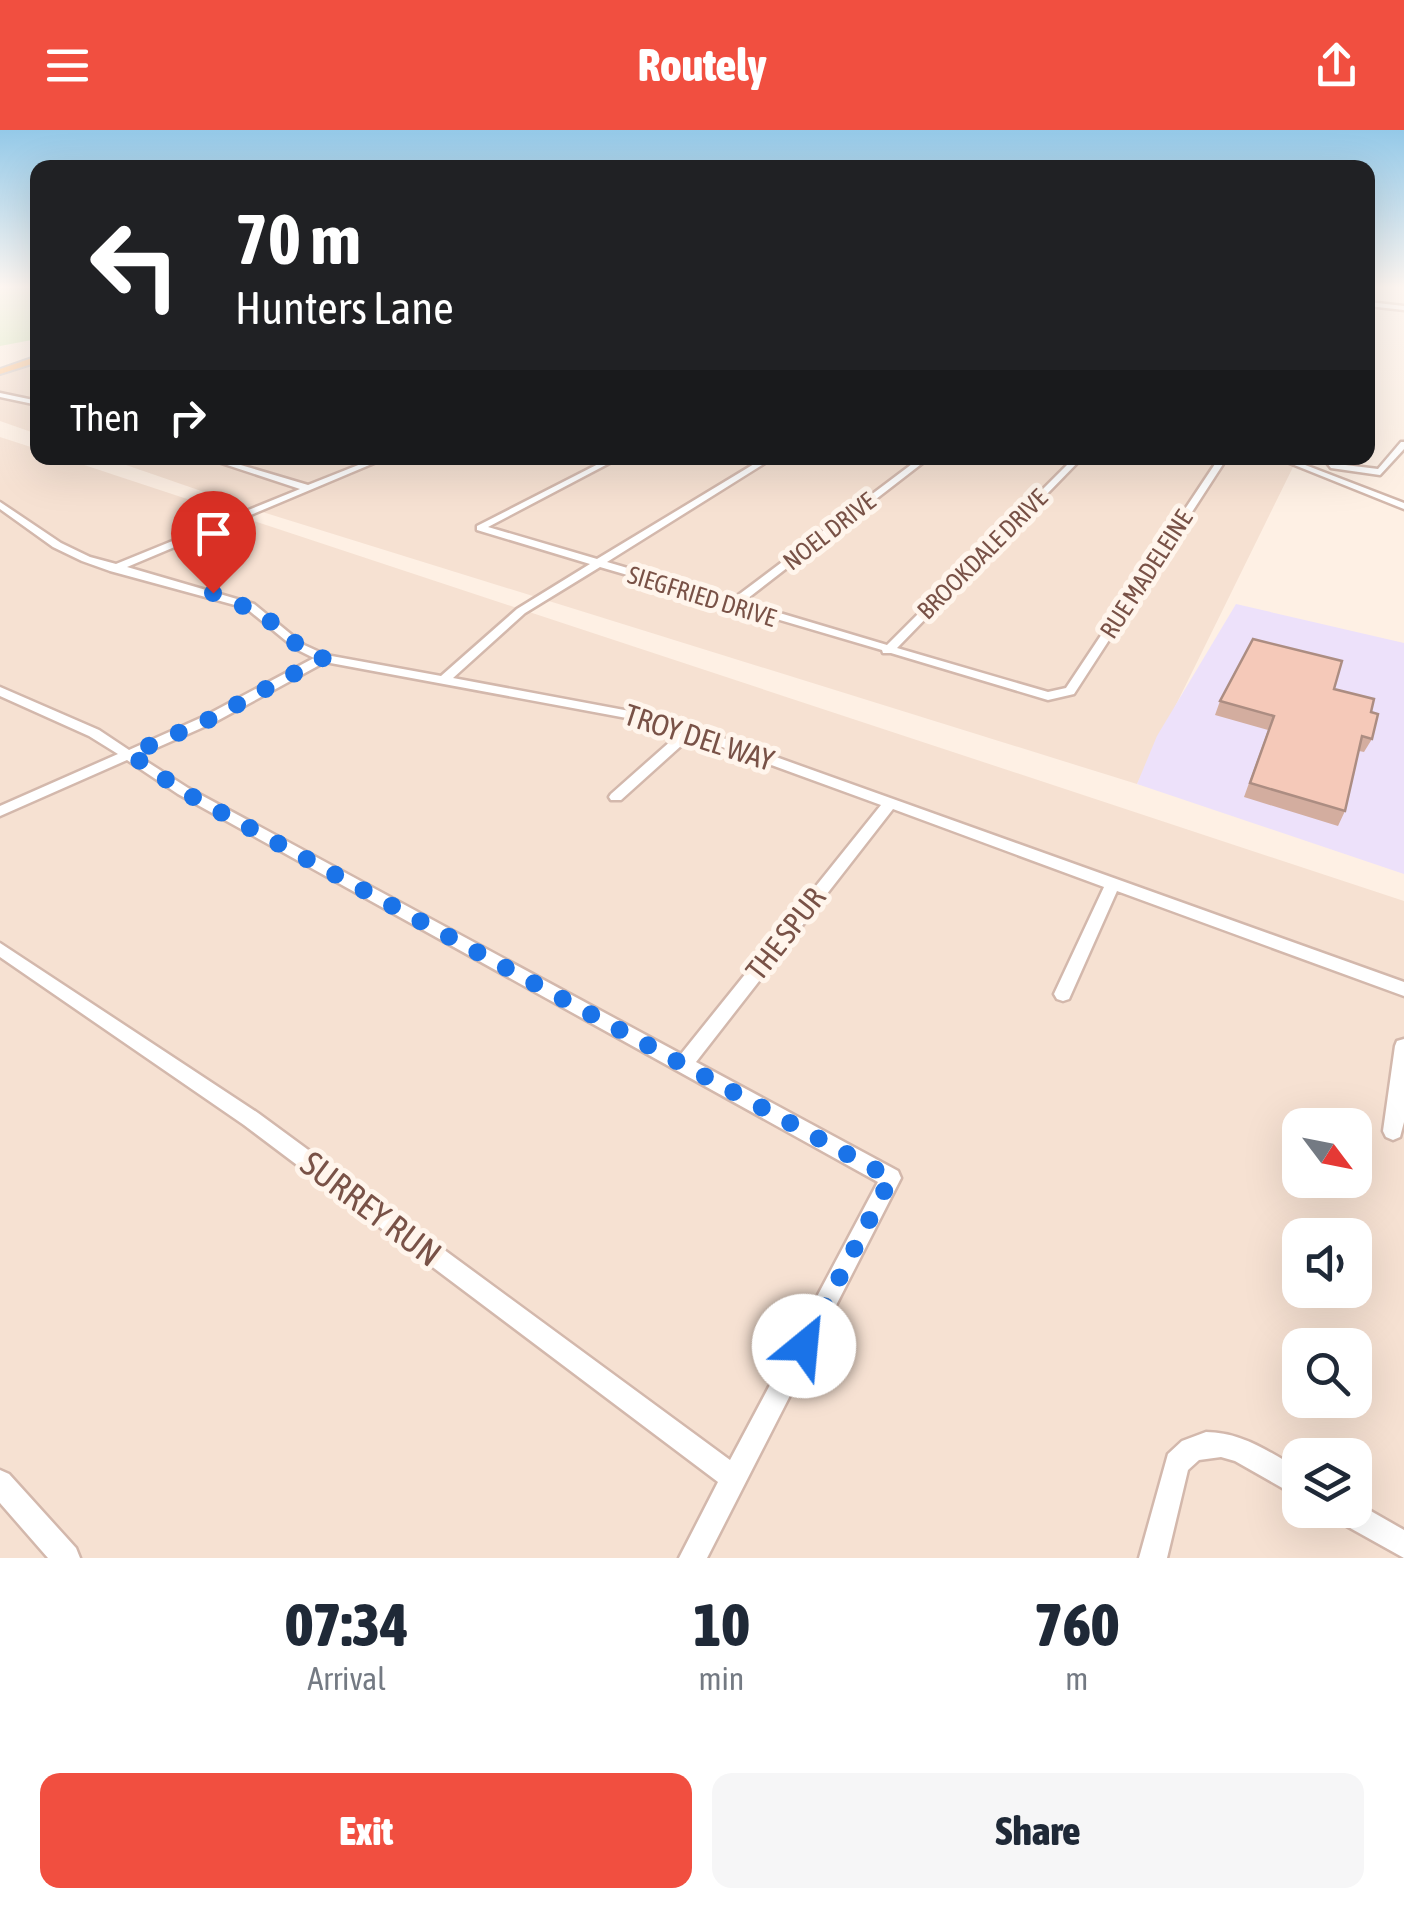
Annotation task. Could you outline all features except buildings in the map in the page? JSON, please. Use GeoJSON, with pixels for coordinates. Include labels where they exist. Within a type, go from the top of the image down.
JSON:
{"type":"FeatureCollection","features":[{"type":"Feature","properties":{"kind":"main road"},"geometry":{"type":"LineString","coordinates":[[0,372],[30,363]]}},
{"type":"Feature","properties":{"kind":"street"},"geometry":{"type":"LineString","coordinates":[[0,395],[30,401]]}},
{"type":"Feature","properties":{"kind":"street"},"geometry":{"type":"LineString","coordinates":[[1339,465],[1356,471],[1380,472],[1404,444]]}},
{"type":"Feature","properties":{"kind":"street"},"geometry":{"type":"LineString","coordinates":[[1392,459],[1404,462]]}},
{"type":"Feature","properties":{"kind":"street"},"geometry":{"type":"LineString","coordinates":[[233,465],[308,488]]}},
{"type":"Feature","properties":{"kind":"street"},"geometry":{"type":"LineString","coordinates":[[114,569],[365,465]]}},
{"type":"Feature","properties":{"kind":"street","name":"SIEGFRIED DRIVE"},"geometry":{"type":"LineString","coordinates":[[602,465],[480,528],[1039,695],[1070,690]]}},
{"type":"Feature","properties":{"kind":"street"},"geometry":{"type":"LineString","coordinates":[[443,682],[521,611],[759,465]]}},
{"type":"Feature","properties":{"kind":"street","name":"NOEL DRIVE"},"geometry":{"type":"LineString","coordinates":[[732,605],[916,465]]}},
{"type":"Feature","properties":{"kind":"street","name":"BROOKDALE DRIVE"},"geometry":{"type":"LineString","coordinates":[[887,650],[1071,465]]}},
{"type":"Feature","properties":{"kind":"street","name":"RUE MADELEINE"},"geometry":{"type":"LineString","coordinates":[[1070,690],[1219,465]]}},
{"type":"Feature","properties":{"kind":"street"},"geometry":{"type":"LineString","coordinates":[[1299,465],[1399,504],[1404,492]]}},
{"type":"Feature","properties":{"kind":"street"},"geometry":{"type":"LineString","coordinates":[[1332,478],[1344,468]]}},
{"type":"Feature","properties":{"kind":"street"},"geometry":{"type":"LineString","coordinates":[[1344,482],[1356,471]]}},
{"type":"Feature","properties":{"kind":"street","name":"TROY DEL WAY"},"geometry":{"type":"LineString","coordinates":[[0,505],[57,545],[114,569],[250,606],[300,647],[323,658],[640,714],[1404,989]]}},
{"type":"Feature","properties":{"kind":"street"},"geometry":{"type":"LineString","coordinates":[[0,812],[210,719],[323,658]]}},
{"type":"Feature","properties":{"kind":"street"},"geometry":{"type":"LineString","coordinates":[[0,690],[130,754],[182,791],[891,1178],[693,1558]]}},
{"type":"Feature","properties":{"kind":"street"},"geometry":{"type":"LineString","coordinates":[[616,797],[690,731]]}},
{"type":"Feature","properties":{"kind":"street","name":"THE SPUR"},"geometry":{"type":"LineString","coordinates":[[684,1065],[890,803]]}},
{"type":"Feature","properties":{"kind":"street"},"geometry":{"type":"LineString","coordinates":[[1063,994],[1114,884]]}},
{"type":"Feature","properties":{"kind":"street","name":"SURREY RUN"},"geometry":{"type":"LineString","coordinates":[[0,949],[251,1120],[735,1479]]}},
{"type":"Feature","properties":{"kind":"street"},"geometry":{"type":"LineString","coordinates":[[1393,1131],[1404,1046]]}},
{"type":"Feature","properties":{"kind":"street"},"geometry":{"type":"LineString","coordinates":[[1153,1558],[1176,1463],[1186,1451],[1202,1444],[1222,1443],[1282,1475]]}},
{"type":"Feature","properties":{"kind":"street"},"geometry":{"type":"LineString","coordinates":[[0,1483],[66,1558]]}},
{"type":"Feature","properties":{"kind":"street"},"geometry":{"type":"LineString","coordinates":[[1372,1527],[1404,1545]]}},
{"type":"Feature","properties":{"kind":"shaded area"},"geometry":{"type":"Polygon","coordinates":[[[30,361],[30,432],[0,421],[0,372],[30,361]]]}},
{"type":"Feature","properties":{"kind":"shaded area"},"geometry":{"type":"Polygon","coordinates":[[[0,437],[30,447],[30,465],[84,465],[1404,901],[1404,1558],[0,1558],[0,437]]]}},
{"type":"Feature","properties":{"kind":"shaded area"},"geometry":{"type":"Polygon","coordinates":[[[126,465],[1294,465],[1137,784],[256,510],[126,465]]]}},
{"type":"Feature","properties":{"kind":"shaded area"},"geometry":{"type":"Polygon","coordinates":[[[1236,604],[1404,643],[1404,874],[1137,784],[1157,736],[1236,604]]]}},
{"type":"Feature","properties":{"kind":"route"},"geometry":{"type":"LineString","coordinates":[[213,593],[250,606],[300,647],[323,658],[210,719],[130,754],[182,791],[891,1178],[804,1346]]}}]}
